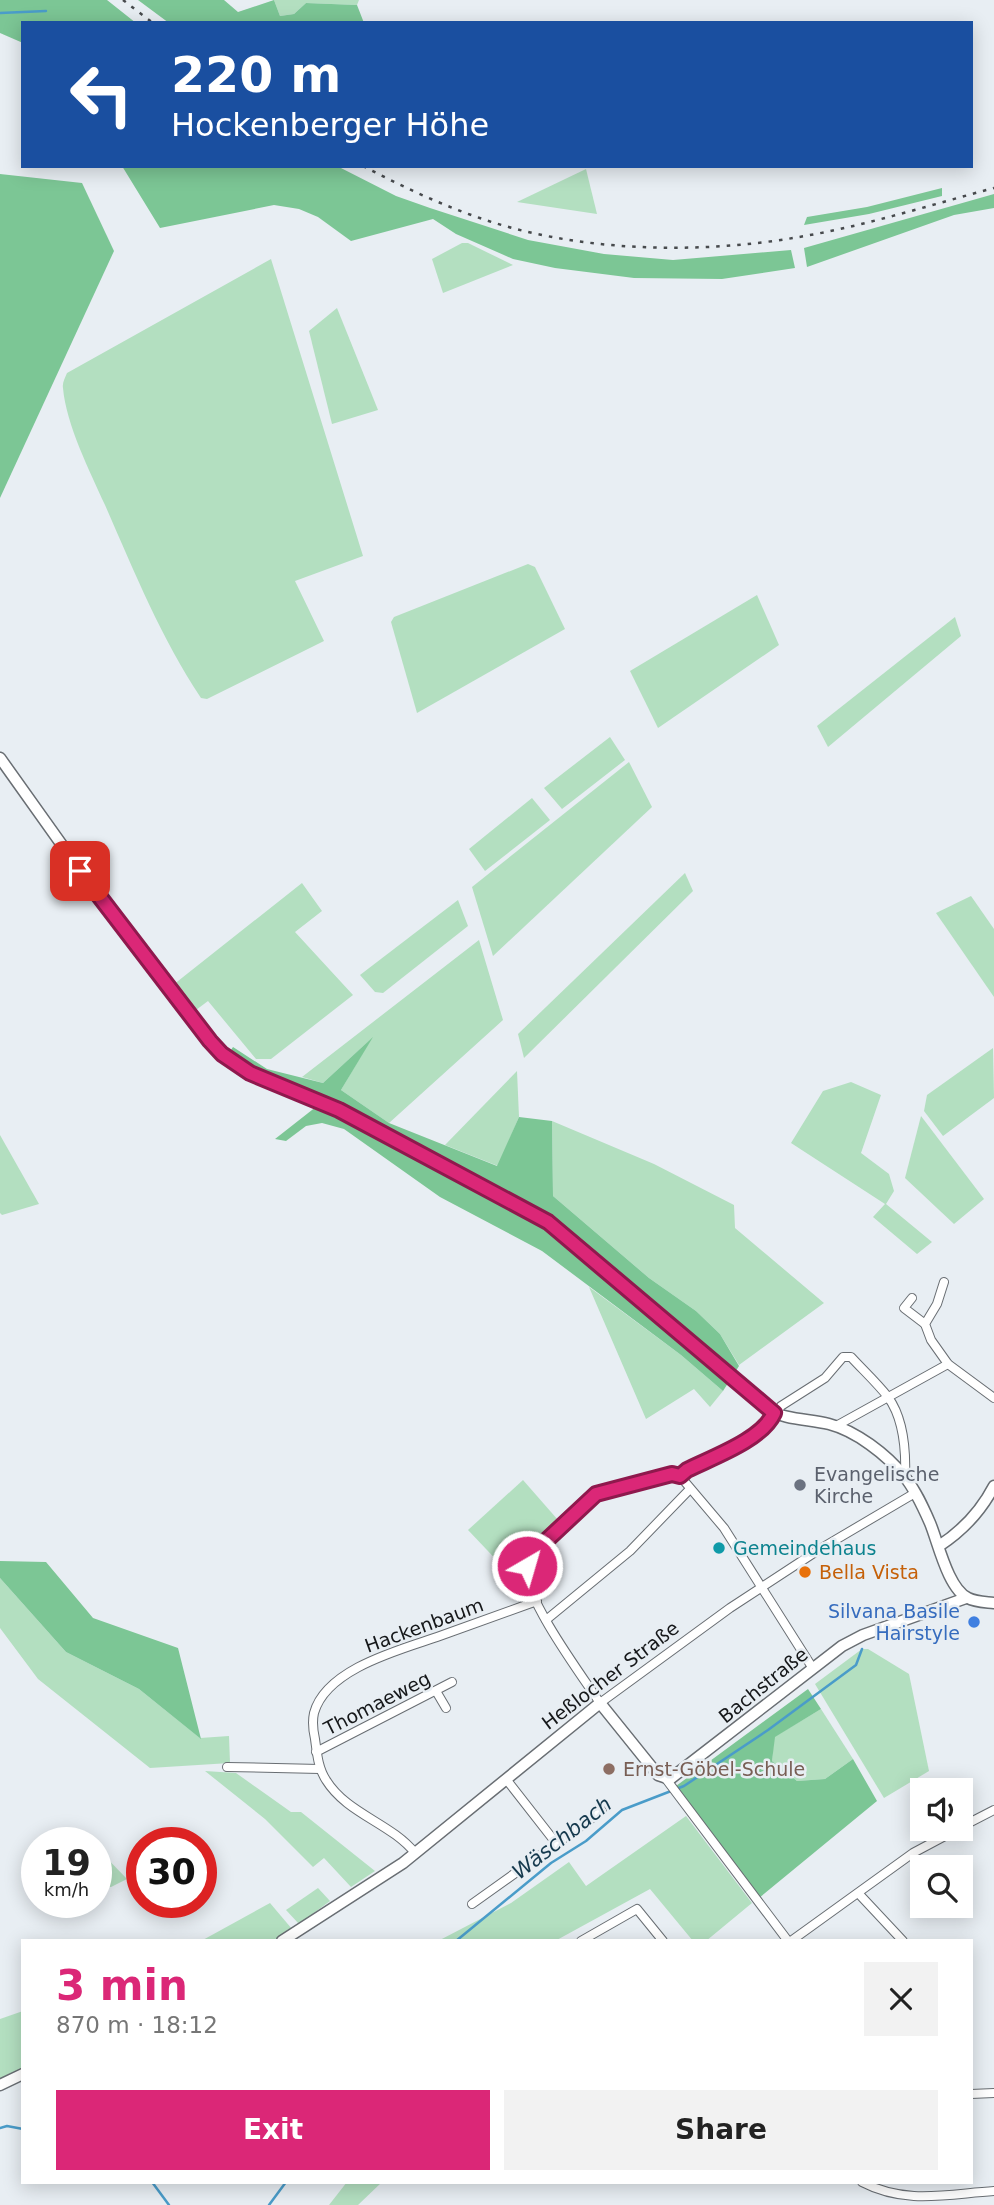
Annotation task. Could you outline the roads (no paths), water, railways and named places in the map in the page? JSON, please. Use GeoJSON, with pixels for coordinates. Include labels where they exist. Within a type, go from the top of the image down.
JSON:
{"type":"FeatureCollection","features":[{"type":"Feature","properties":{"kind":"street"},"geometry":{"type":"LineString","coordinates":[[0,758],[94,890],[222,1054],[250,1073],[339,1110],[548,1222],[774,1413],[836,1426],[869,1445],[894,1464],[905,1477],[939,1546],[949,1575],[966,1598],[994,1603]]}},
{"type":"Feature","properties":{"kind":"street"},"geometry":{"type":"LineString","coordinates":[[925,1324],[937,1304],[944,1282]]}},
{"type":"Feature","properties":{"kind":"street"},"geometry":{"type":"LineString","coordinates":[[912,1298],[904,1308],[925,1324],[931,1340],[948,1364],[994,1398]]}},
{"type":"Feature","properties":{"kind":"street"},"geometry":{"type":"LineString","coordinates":[[680,1476],[746,1440],[765,1426],[781,1406],[825,1378],[847,1355],[888,1397],[899,1421],[906,1458],[905,1477]]}},
{"type":"Feature","properties":{"kind":"street"},"geometry":{"type":"LineString","coordinates":[[836,1426],[948,1364]]}},
{"type":"Feature","properties":{"kind":"street"},"geometry":{"type":"LineString","coordinates":[[788,1939],[677,1793],[658,1775],[600,1703],[546,1620],[526,1572],[529,1559],[589,1500],[603,1491],[672,1474],[680,1476],[724,1528],[812,1667]]}},
{"type":"Feature","properties":{"kind":"street"},"geometry":{"type":"LineString","coordinates":[[939,1546],[978,1511],[994,1486]]}},
{"type":"Feature","properties":{"kind":"street"},"geometry":{"type":"LineString","coordinates":[[546,1620],[630,1551],[690,1489]]}},
{"type":"Feature","properties":{"kind":"street","name":"Heßlocher Straße"},"geometry":{"type":"LineString","coordinates":[[285,1939],[415,1853],[600,1703],[689,1637],[820,1549],[915,1493]]}},
{"type":"Feature","properties":{"kind":"street","name":"Bachstraße"},"geometry":{"type":"LineString","coordinates":[[667,1781],[842,1646],[863,1635],[966,1598]]}},
{"type":"Feature","properties":{"kind":"street","name":"Hackenbaum"},"geometry":{"type":"LineString","coordinates":[[415,1853],[404,1839],[340,1796],[320,1769],[313,1726],[315,1710],[325,1694],[343,1677],[372,1660],[537,1601]]}},
{"type":"Feature","properties":{"kind":"street","name":"Thomaeweg"},"geometry":{"type":"LineString","coordinates":[[316,1752],[452,1682]]}},
{"type":"Feature","properties":{"kind":"street"},"geometry":{"type":"LineString","coordinates":[[436,1691],[446,1708]]}},
{"type":"Feature","properties":{"kind":"street"},"geometry":{"type":"LineString","coordinates":[[227,1766],[320,1769]]}},
{"type":"Feature","properties":{"kind":"street"},"geometry":{"type":"LineString","coordinates":[[506,1779],[556,1843]]}},
{"type":"Feature","properties":{"kind":"street"},"geometry":{"type":"LineString","coordinates":[[973,1821],[994,1810]]}},
{"type":"Feature","properties":{"kind":"street"},"geometry":{"type":"LineString","coordinates":[[472,1904],[601,1811]]}},
{"type":"Feature","properties":{"kind":"street"},"geometry":{"type":"LineString","coordinates":[[793,1939],[913,1853],[935,1841]]}},
{"type":"Feature","properties":{"kind":"street"},"geometry":{"type":"LineString","coordinates":[[859,1894],[901,1939]]}},
{"type":"Feature","properties":{"kind":"street"},"geometry":{"type":"LineString","coordinates":[[584,1939],[637,1909],[661,1939]]}},
{"type":"Feature","properties":{"kind":"street"},"geometry":{"type":"LineString","coordinates":[[0,2085],[21,2075]]}},
{"type":"Feature","properties":{"kind":"street"},"geometry":{"type":"LineString","coordinates":[[973,2094],[994,2093]]}},
{"type":"Feature","properties":{"kind":"street"},"geometry":{"type":"LineString","coordinates":[[866,2184],[884,2193],[914,2199],[994,2191]]}},
{"type":"Feature","properties":{"kind":"waterway"},"geometry":{"type":"LineString","coordinates":[[0,13],[46,11]]}},
{"type":"Feature","properties":{"kind":"waterway","name":"Wäschbach"},"geometry":{"type":"LineString","coordinates":[[458,1939],[551,1863],[586,1841],[622,1810],[684,1786],[768,1730],[856,1665],[862,1649]]}},
{"type":"Feature","properties":{"kind":"waterway","name":"Wäschbach"},"geometry":{"type":"LineString","coordinates":[[0,2128],[7,2126],[21,2129]]}},
{"type":"Feature","properties":{"kind":"waterway","name":"Wäschbach"},"geometry":{"type":"LineString","coordinates":[[153,2184],[169,2205]]}},
{"type":"Feature","properties":{"kind":"waterway","name":"Wäschbach"},"geometry":{"type":"LineString","coordinates":[[269,2205],[285,2184]]}},
{"type":"Feature","properties":{"kind":"railway"},"geometry":{"type":"LineString","coordinates":[[123,0],[150,21]]}},
{"type":"Feature","properties":{"kind":"railway"},"geometry":{"type":"LineString","coordinates":[[367,168],[445,205],[512,228],[552,237],[635,247],[719,246],[799,237],[873,221],[994,188]]}},
{"type":"Feature","properties":{"kind":"place","name":"Evangelische Kirche"},"geometry":{"type":"Point","coordinates":[800,1485]}},
{"type":"Feature","properties":{"kind":"place","name":"Gemeindehaus"},"geometry":{"type":"Point","coordinates":[719,1548]}},
{"type":"Feature","properties":{"kind":"place","name":"Bella Vista"},"geometry":{"type":"Point","coordinates":[805,1572]}},
{"type":"Feature","properties":{"kind":"place","name":"Silvana Basile Hairstyle"},"geometry":{"type":"Point","coordinates":[974,1622]}},
{"type":"Feature","properties":{"kind":"place","name":"Ernst-Göbel-Schule"},"geometry":{"type":"Point","coordinates":[609,1769]}}]}
